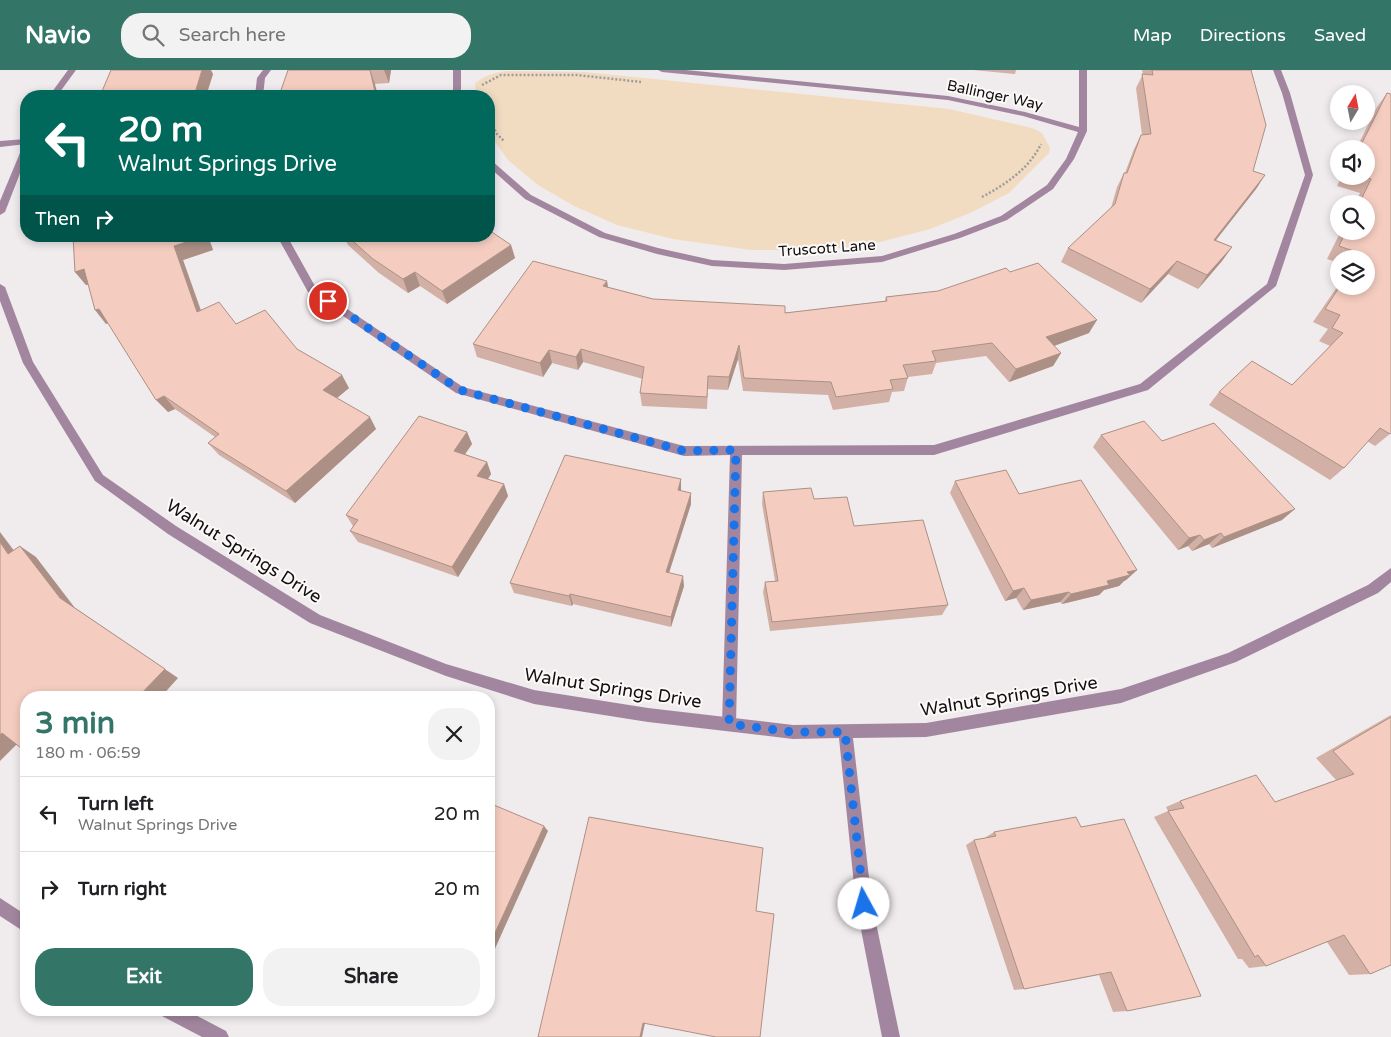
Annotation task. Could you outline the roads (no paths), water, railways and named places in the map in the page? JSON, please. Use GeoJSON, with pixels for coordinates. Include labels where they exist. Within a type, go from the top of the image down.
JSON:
{"type":"FeatureCollection","features":[{"type":"Feature","properties":{"kind":"street"},"geometry":{"type":"LineString","coordinates":[[57,90],[72,70]]}},
{"type":"Feature","properties":{"kind":"street"},"geometry":{"type":"LineString","coordinates":[[260,90],[261,78],[266,70]]}},
{"type":"Feature","properties":{"kind":"street"},"geometry":{"type":"LineString","coordinates":[[457,70],[457,90]]}},
{"type":"Feature","properties":{"kind":"street","name":"Ballinger Way"},"geometry":{"type":"LineString","coordinates":[[662,70],[948,98],[1024,114],[1083,131]]}},
{"type":"Feature","properties":{"kind":"street","name":"Truscott Lane"},"geometry":{"type":"LineString","coordinates":[[495,168],[528,197],[602,235],[657,251],[712,263],[784,266],[882,259],[957,236],[1004,218],[1050,187],[1070,159],[1083,131],[1083,70]]}},
{"type":"Feature","properties":{"kind":"street"},"geometry":{"type":"LineString","coordinates":[[285,242],[312,290],[460,390],[684,451],[934,450],[1144,387],[1271,286],[1309,176],[1286,93],[1277,70]]}},
{"type":"Feature","properties":{"kind":"street"},"geometry":{"type":"LineString","coordinates":[[0,144],[20,142]]}},
{"type":"Feature","properties":{"kind":"street"},"geometry":{"type":"LineString","coordinates":[[0,212],[20,163]]}},
{"type":"Feature","properties":{"kind":"street","name":"Walnut Springs Drive"},"geometry":{"type":"LineString","coordinates":[[0,287],[28,363],[99,478],[172,530],[315,619],[446,670],[534,697],[648,715],[793,732],[926,730],[1121,696],[1231,658],[1373,589],[1391,574]]}},
{"type":"Feature","properties":{"kind":"street"},"geometry":{"type":"LineString","coordinates":[[729,724],[736,450]]}},
{"type":"Feature","properties":{"kind":"street"},"geometry":{"type":"LineString","coordinates":[[845,732],[864,904],[891,1037]]}},
{"type":"Feature","properties":{"kind":"street"},"geometry":{"type":"LineString","coordinates":[[0,906],[20,921]]}},
{"type":"Feature","properties":{"kind":"street"},"geometry":{"type":"LineString","coordinates":[[180,1016],[220,1037]]}}]}
